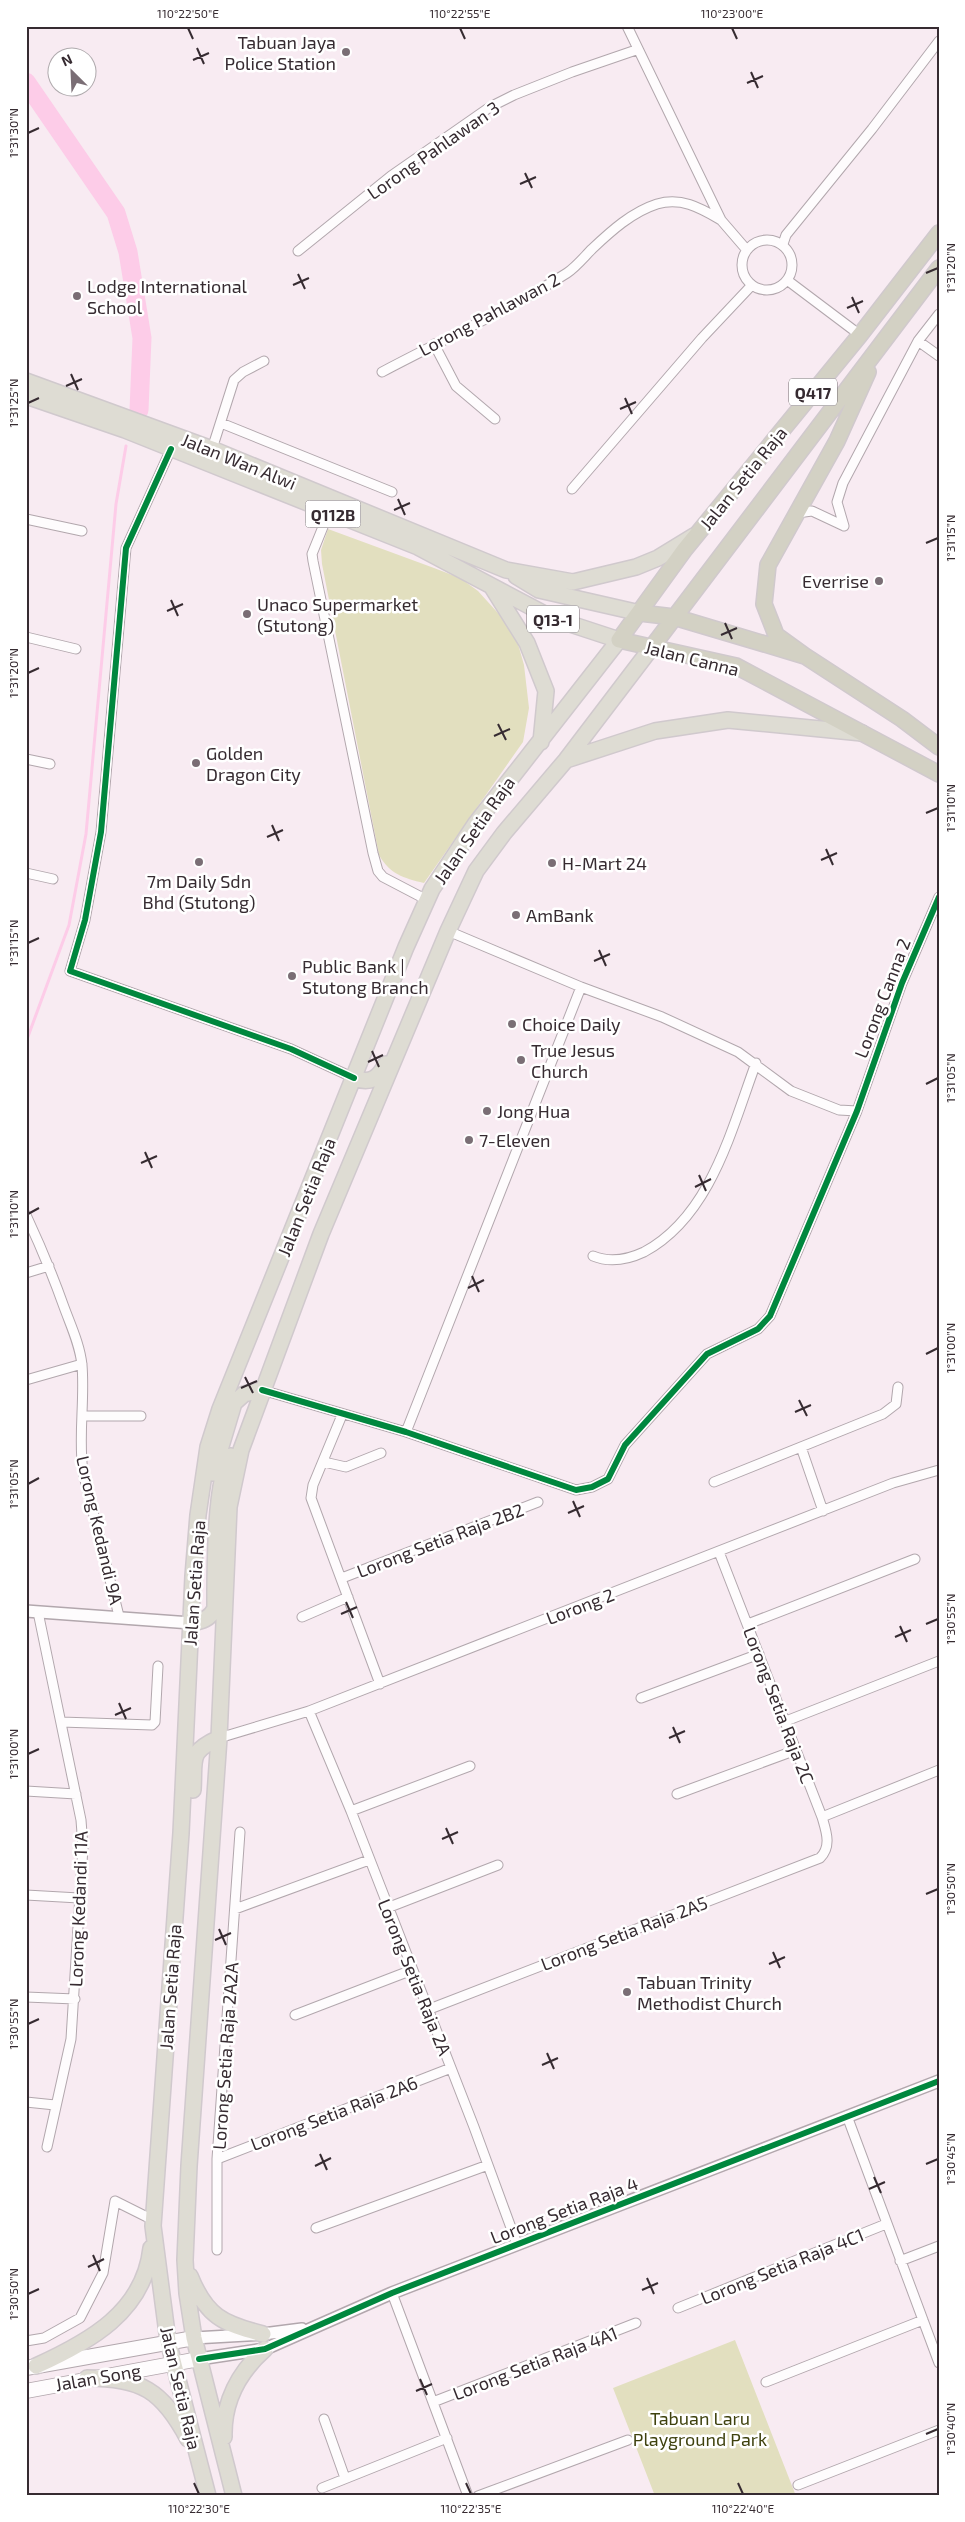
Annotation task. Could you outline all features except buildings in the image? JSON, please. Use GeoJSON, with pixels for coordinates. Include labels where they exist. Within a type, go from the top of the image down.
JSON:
{"type":"FeatureCollection","features":[{"type":"Feature","properties":{"kind":"highway","name":"Jalan Setia Raja"},"geometry":{"type":"LineString","coordinates":[[640,613],[698,534],[860,335],[939,233]]}},
{"type":"Feature","properties":{"kind":"highway","name":"Jalan Setia Raja"},"geometry":{"type":"LineString","coordinates":[[674,617],[939,268]]}},
{"type":"Feature","properties":{"kind":"highway"},"geometry":{"type":"LineString","coordinates":[[805,656],[776,635],[764,604],[768,565],[837,441],[879,348]]}},
{"type":"Feature","properties":{"kind":"highway","name":"Jalan Canna"},"geometry":{"type":"LineString","coordinates":[[640,613],[674,617],[805,656],[902,719],[939,746]]}},
{"type":"Feature","properties":{"kind":"highway","name":"Q417"},"geometry":{"type":"LineString","coordinates":[[619,640],[640,613]]}},
{"type":"Feature","properties":{"kind":"highway","name":"Q417"},"geometry":{"type":"LineString","coordinates":[[652,647],[674,617]]}},
{"type":"Feature","properties":{"kind":"highway","name":"Jalan Canna"},"geometry":{"type":"LineString","coordinates":[[619,640],[736,666],[939,774]]}},
{"type":"Feature","properties":{"kind":"main road","name":"Jalan Wan Alwi"},"geometry":{"type":"LineString","coordinates":[[26,381],[134,427],[171,449],[418,547],[491,586]]}},
{"type":"Feature","properties":{"kind":"main road","name":"Jalan Wan Alwi"},"geometry":{"type":"LineString","coordinates":[[26,396],[212,449],[506,570]]}},
{"type":"Feature","properties":{"kind":"main road"},"geometry":{"type":"LineString","coordinates":[[506,570],[573,582],[596,578],[636,567],[658,558],[698,534]]}},
{"type":"Feature","properties":{"kind":"main road"},"geometry":{"type":"LineString","coordinates":[[506,570],[539,590],[640,613]]}},
{"type":"Feature","properties":{"kind":"main road"},"geometry":{"type":"LineString","coordinates":[[491,586],[527,643],[546,691],[540,742]]}},
{"type":"Feature","properties":{"kind":"main road","name":"Jalan Canna"},"geometry":{"type":"LineString","coordinates":[[491,586],[552,618],[619,640]]}},
{"type":"Feature","properties":{"kind":"main road","name":"Jalan Setia Raja"},"geometry":{"type":"LineString","coordinates":[[208,2496],[168,2341],[153,2223],[181,1833],[193,1576],[198,1515],[208,1448],[220,1409],[428,900],[476,823],[619,640]]}},
{"type":"Feature","properties":{"kind":"main road","name":"Jalan Setia Raja"},"geometry":{"type":"LineString","coordinates":[[234,2496],[198,2359],[186,2293],[185,2260],[189,2166],[219,1738],[229,1507],[241,1450],[321,1234],[448,931],[476,872],[504,833],[566,760],[652,647]]}},
{"type":"Feature","properties":{"kind":"main road"},"geometry":{"type":"LineString","coordinates":[[566,760],[655,731],[728,720],[866,734]]}},
{"type":"Feature","properties":{"kind":"main road"},"geometry":{"type":"LineString","coordinates":[[354,1078],[369,1081],[377,1078],[408,1026]]}},
{"type":"Feature","properties":{"kind":"main road"},"geometry":{"type":"LineString","coordinates":[[193,1576],[205,1558],[214,1466],[234,1403],[244,1394],[262,1390]]}},
{"type":"Feature","properties":{"kind":"main road"},"geometry":{"type":"LineString","coordinates":[[191,1622],[203,1621],[210,1617],[215,1609],[215,1544],[222,1478],[229,1457],[241,1450]]}},
{"type":"Feature","properties":{"kind":"main road"},"geometry":{"type":"LineString","coordinates":[[181,1833],[190,1818],[196,1753],[202,1746],[219,1738]]}},
{"type":"Feature","properties":{"kind":"main road"},"geometry":{"type":"LineString","coordinates":[[31,2367],[92,2338],[124,2309],[140,2285],[149,2263],[153,2223]]}},
{"type":"Feature","properties":{"kind":"main road"},"geometry":{"type":"LineString","coordinates":[[185,2260],[197,2293],[208,2308],[226,2323],[264,2342],[245,2369],[229,2400],[225,2415],[224,2454]]}},
{"type":"Feature","properties":{"kind":"main road","name":"Jalan Song"},"geometry":{"type":"LineString","coordinates":[[31,2367],[168,2341],[194,2338]]}},
{"type":"Feature","properties":{"kind":"main road","name":"Jalan Song"},"geometry":{"type":"LineString","coordinates":[[26,2391],[87,2378],[198,2359]]}},
{"type":"Feature","properties":{"kind":"main road"},"geometry":{"type":"LineString","coordinates":[[87,2378],[113,2378],[130,2381],[150,2391],[168,2405],[199,2460]]}},
{"type":"Feature","properties":{"kind":"street"},"geometry":{"type":"LineString","coordinates":[[626,26],[636,50],[721,220],[746,249]]}},
{"type":"Feature","properties":{"kind":"street"},"geometry":{"type":"LineString","coordinates":[[783,244],[786,235],[872,129],[939,40]]}},
{"type":"Feature","properties":{"kind":"street","name":"Lorong Pahlawan 3"},"geometry":{"type":"LineString","coordinates":[[298,251],[391,176],[490,107],[514,95],[572,72],[636,50]]}},
{"type":"Feature","properties":{"kind":"street","name":"Lorong Pahlawan 2"},"geometry":{"type":"LineString","coordinates":[[382,372],[536,291],[570,271],[600,241],[638,211],[659,204],[679,201],[700,208],[721,220]]}},
{"type":"Feature","properties":{"kind":"street"},"geometry":{"type":"LineString","coordinates":[[770,239],[783,244],[791,255],[792,268],[788,280],[772,290],[751,286],[743,275],[741,261],[746,249],[757,241],[770,239]]}},
{"type":"Feature","properties":{"kind":"street"},"geometry":{"type":"LineString","coordinates":[[788,280],[860,335]]}},
{"type":"Feature","properties":{"kind":"street"},"geometry":{"type":"LineString","coordinates":[[572,489],[702,338],[751,286]]}},
{"type":"Feature","properties":{"kind":"street"},"geometry":{"type":"LineString","coordinates":[[797,513],[812,511],[844,526],[837,502],[843,483],[918,341],[939,314]]}},
{"type":"Feature","properties":{"kind":"street"},"geometry":{"type":"LineString","coordinates":[[918,341],[939,356]]}},
{"type":"Feature","properties":{"kind":"street"},"geometry":{"type":"LineString","coordinates":[[434,344],[456,386],[495,419]]}},
{"type":"Feature","properties":{"kind":"street"},"geometry":{"type":"LineString","coordinates":[[212,449],[234,380],[243,372],[264,361]]}},
{"type":"Feature","properties":{"kind":"street"},"geometry":{"type":"LineString","coordinates":[[221,423],[392,492]]}},
{"type":"Feature","properties":{"kind":"street"},"geometry":{"type":"LineString","coordinates":[[171,449],[126,548],[101,832],[80,940],[70,972],[291,1049],[354,1078]]}},
{"type":"Feature","properties":{"kind":"street"},"geometry":{"type":"LineString","coordinates":[[329,512],[315,546],[313,561],[372,853],[378,871],[383,877],[428,900]]}},
{"type":"Feature","properties":{"kind":"street"},"geometry":{"type":"LineString","coordinates":[[26,519],[82,530]]}},
{"type":"Feature","properties":{"kind":"street"},"geometry":{"type":"LineString","coordinates":[[26,637],[76,649]]}},
{"type":"Feature","properties":{"kind":"street"},"geometry":{"type":"LineString","coordinates":[[26,759],[50,764]]}},
{"type":"Feature","properties":{"kind":"street"},"geometry":{"type":"LineString","coordinates":[[26,873],[53,879]]}},
{"type":"Feature","properties":{"kind":"street","name":"Lorong Canna 2"},"geometry":{"type":"LineString","coordinates":[[262,1390],[342,1415],[406,1432],[576,1490],[592,1487],[608,1480],[625,1445],[708,1354],[758,1329],[770,1316],[857,1111],[902,983],[939,897]]}},
{"type":"Feature","properties":{"kind":"street"},"geometry":{"type":"LineString","coordinates":[[448,931],[581,987],[662,1017],[738,1052],[756,1063],[791,1091],[839,1110],[857,1111]]}},
{"type":"Feature","properties":{"kind":"street"},"geometry":{"type":"LineString","coordinates":[[406,1432],[581,987]]}},
{"type":"Feature","properties":{"kind":"street"},"geometry":{"type":"LineString","coordinates":[[593,1256],[603,1260],[632,1258],[664,1239],[688,1216],[701,1197],[731,1133],[756,1063]]}},
{"type":"Feature","properties":{"kind":"street"},"geometry":{"type":"LineString","coordinates":[[839,1110],[851,1124]]}},
{"type":"Feature","properties":{"kind":"street","name":"Lorong Kedandi 9A"},"geometry":{"type":"LineString","coordinates":[[26,1215],[49,1266],[76,1339],[82,1364],[84,1416],[81,1457],[83,1472],[120,1616]]}},
{"type":"Feature","properties":{"kind":"street"},"geometry":{"type":"LineString","coordinates":[[26,1272],[49,1266]]}},
{"type":"Feature","properties":{"kind":"street"},"geometry":{"type":"LineString","coordinates":[[26,1380],[82,1364]]}},
{"type":"Feature","properties":{"kind":"street"},"geometry":{"type":"LineString","coordinates":[[714,1482],[883,1414],[896,1404],[898,1388]]}},
{"type":"Feature","properties":{"kind":"street"},"geometry":{"type":"LineString","coordinates":[[342,1415],[313,1486],[311,1498],[380,1684]]}},
{"type":"Feature","properties":{"kind":"street"},"geometry":{"type":"LineString","coordinates":[[84,1416],[141,1416]]}},
{"type":"Feature","properties":{"kind":"street"},"geometry":{"type":"LineString","coordinates":[[801,1447],[823,1511]]}},
{"type":"Feature","properties":{"kind":"street"},"geometry":{"type":"LineString","coordinates":[[324,1462],[346,1467],[381,1453]]}},
{"type":"Feature","properties":{"kind":"street","name":"Lorong 2"},"geometry":{"type":"LineString","coordinates":[[219,1738],[309,1711],[894,1482],[939,1470]]}},
{"type":"Feature","properties":{"kind":"street","name":"Lorong Setia Raja 2B2"},"geometry":{"type":"LineString","coordinates":[[342,1578],[538,1502]]}},
{"type":"Feature","properties":{"kind":"street","name":"Lorong Setia Raja 2C"},"geometry":{"type":"LineString","coordinates":[[719,1552],[822,1817],[828,1841],[824,1854],[820,1858]]}},
{"type":"Feature","properties":{"kind":"street"},"geometry":{"type":"LineString","coordinates":[[748,1624],[916,1559]]}},
{"type":"Feature","properties":{"kind":"street"},"geometry":{"type":"LineString","coordinates":[[302,1617],[348,1597]]}},
{"type":"Feature","properties":{"kind":"street"},"geometry":{"type":"LineString","coordinates":[[32,1611],[191,1622]]}},
{"type":"Feature","properties":{"kind":"street","name":"Lorong Kedandi 11A"},"geometry":{"type":"LineString","coordinates":[[32,1611],[61,1722],[76,1794],[83,1847],[71,2039],[47,2147]]}},
{"type":"Feature","properties":{"kind":"street"},"geometry":{"type":"LineString","coordinates":[[641,1698],[759,1654]]}},
{"type":"Feature","properties":{"kind":"street"},"geometry":{"type":"LineString","coordinates":[[786,1721],[939,1660]]}},
{"type":"Feature","properties":{"kind":"street"},"geometry":{"type":"LineString","coordinates":[[61,1722],[152,1726],[155,1722],[158,1666]]}},
{"type":"Feature","properties":{"kind":"street","name":"Lorong Setia Raja 2A"},"geometry":{"type":"LineString","coordinates":[[309,1711],[351,1811],[517,2244]]}},
{"type":"Feature","properties":{"kind":"street"},"geometry":{"type":"LineString","coordinates":[[677,1794],[796,1750]]}},
{"type":"Feature","properties":{"kind":"street"},"geometry":{"type":"LineString","coordinates":[[351,1811],[470,1766]]}},
{"type":"Feature","properties":{"kind":"street"},"geometry":{"type":"LineString","coordinates":[[822,1817],[939,1770]]}},
{"type":"Feature","properties":{"kind":"street"},"geometry":{"type":"LineString","coordinates":[[26,1791],[76,1794]]}},
{"type":"Feature","properties":{"kind":"street","name":"Lorong Setia Raja 2A2A"},"geometry":{"type":"LineString","coordinates":[[217,2250],[217,2159],[240,1832]]}},
{"type":"Feature","properties":{"kind":"street","name":"Lorong Setia Raja 2A5"},"geometry":{"type":"LineString","coordinates":[[427,2010],[820,1858]]}},
{"type":"Feature","properties":{"kind":"street"},"geometry":{"type":"LineString","coordinates":[[235,1909],[369,1860]]}},
{"type":"Feature","properties":{"kind":"street"},"geometry":{"type":"LineString","coordinates":[[388,1908],[498,1865]]}},
{"type":"Feature","properties":{"kind":"street"},"geometry":{"type":"LineString","coordinates":[[26,1895],[79,1898]]}},
{"type":"Feature","properties":{"kind":"street"},"geometry":{"type":"LineString","coordinates":[[295,2015],[412,1970]]}},
{"type":"Feature","properties":{"kind":"street"},"geometry":{"type":"LineString","coordinates":[[26,1997],[75,1999]]}},
{"type":"Feature","properties":{"kind":"street","name":"Lorong Setia Raja 2A6"},"geometry":{"type":"LineString","coordinates":[[217,2159],[451,2068]]}},
{"type":"Feature","properties":{"kind":"street","name":"Lorong Setia Raja 4"},"geometry":{"type":"LineString","coordinates":[[198,2359],[264,2342],[318,2325],[392,2293],[939,2081]]}},
{"type":"Feature","properties":{"kind":"street"},"geometry":{"type":"LineString","coordinates":[[26,2102],[55,2105]]}},
{"type":"Feature","properties":{"kind":"street"},"geometry":{"type":"LineString","coordinates":[[848,2116],[886,2224],[938,2360]]}},
{"type":"Feature","properties":{"kind":"street"},"geometry":{"type":"LineString","coordinates":[[316,2228],[488,2165]]}},
{"type":"Feature","properties":{"kind":"street"},"geometry":{"type":"LineString","coordinates":[[26,2341],[44,2338],[80,2318],[103,2273],[115,2201],[153,2223]]}},
{"type":"Feature","properties":{"kind":"street","name":"Lorong Setia Raja 4C1"},"geometry":{"type":"LineString","coordinates":[[678,2308],[886,2224]]}},
{"type":"Feature","properties":{"kind":"street"},"geometry":{"type":"LineString","coordinates":[[900,2261],[939,2246]]}},
{"type":"Feature","properties":{"kind":"street"},"geometry":{"type":"LineString","coordinates":[[392,2293],[468,2496]]}},
{"type":"Feature","properties":{"kind":"street"},"geometry":{"type":"LineString","coordinates":[[766,2382],[922,2320]]}},
{"type":"Feature","properties":{"kind":"street","name":"Lorong Setia Raja 4A1"},"geometry":{"type":"LineString","coordinates":[[433,2402],[636,2323]]}},
{"type":"Feature","properties":{"kind":"street","name":"Lorong Setia Raja 4"},"geometry":{"type":"LineString","coordinates":[[194,2338],[264,2342]]}},
{"type":"Feature","properties":{"kind":"street"},"geometry":{"type":"LineString","coordinates":[[324,2419],[345,2478]]}},
{"type":"Feature","properties":{"kind":"street"},"geometry":{"type":"LineString","coordinates":[[798,2484],[939,2430]]}},
{"type":"Feature","properties":{"kind":"street"},"geometry":{"type":"LineString","coordinates":[[322,2488],[447,2438]]}},
{"type":"Feature","properties":{"kind":"street"},"geometry":{"type":"LineString","coordinates":[[478,2496],[628,2440]]}},
{"type":"Feature","properties":{"kind":"green space"},"geometry":{"type":"Polygon","coordinates":[[[328,529],[460,578],[478,591],[507,623],[518,644],[524,665],[529,708],[523,742],[424,883],[393,871],[379,855],[322,564],[321,550],[328,529]]]}},
{"type":"Feature","properties":{"kind":"green space","name":"Tabuan Laru Playground Park"},"geometry":{"type":"Polygon","coordinates":[[[735,2340],[796,2496],[655,2496],[613,2388],[735,2340]]]}},
{"type":"Feature","properties":{"kind":"waterway"},"geometry":{"type":"LineString","coordinates":[[26,82],[116,213],[128,252],[142,338],[139,410]]}},
{"type":"Feature","properties":{"kind":"waterway"},"geometry":{"type":"LineString","coordinates":[[26,1042],[69,925],[86,834],[116,504],[126,446]]}},
{"type":"Feature","properties":{"kind":"cycle path"},"geometry":{"type":"LineString","coordinates":[[171,449],[126,548],[101,832],[85,920],[70,971],[291,1049],[354,1078]]}},
{"type":"Feature","properties":{"kind":"cycle path"},"geometry":{"type":"LineString","coordinates":[[262,1390],[406,1432],[576,1490],[592,1487],[608,1479],[625,1445],[707,1354],[758,1329],[770,1316],[857,1111],[902,983],[939,897]]}},
{"type":"Feature","properties":{"kind":"cycle path"},"geometry":{"type":"LineString","coordinates":[[199,2359],[265,2349],[392,2293],[939,2081]]}},
{"type":"Feature","properties":{"kind":"place","name":"Tabuan Jaya Police Station"},"geometry":{"type":"Point","coordinates":[346,52]}},
{"type":"Feature","properties":{"kind":"place","name":"Lodge International School"},"geometry":{"type":"Point","coordinates":[77,296]}},
{"type":"Feature","properties":{"kind":"place","name":"Everrise"},"geometry":{"type":"Point","coordinates":[879,581]}},
{"type":"Feature","properties":{"kind":"place","name":"Unaco Supermarket (Stutong)"},"geometry":{"type":"Point","coordinates":[247,614]}},
{"type":"Feature","properties":{"kind":"place","name":"Golden Dragon City"},"geometry":{"type":"Point","coordinates":[196,763]}},
{"type":"Feature","properties":{"kind":"place","name":"7m Daily Sdn Bhd (Stutong)"},"geometry":{"type":"Point","coordinates":[199,862]}},
{"type":"Feature","properties":{"kind":"place","name":"H-Mart 24"},"geometry":{"type":"Point","coordinates":[552,863]}},
{"type":"Feature","properties":{"kind":"place","name":"AmBank"},"geometry":{"type":"Point","coordinates":[516,915]}},
{"type":"Feature","properties":{"kind":"place","name":"Public Bank | Stutong Branch"},"geometry":{"type":"Point","coordinates":[292,976]}},
{"type":"Feature","properties":{"kind":"place","name":"Choice Daily"},"geometry":{"type":"Point","coordinates":[512,1024]}},
{"type":"Feature","properties":{"kind":"place","name":"True Jesus Church"},"geometry":{"type":"Point","coordinates":[521,1060]}},
{"type":"Feature","properties":{"kind":"place","name":"Jong Hua"},"geometry":{"type":"Point","coordinates":[487,1111]}},
{"type":"Feature","properties":{"kind":"place","name":"7-Eleven"},"geometry":{"type":"Point","coordinates":[469,1140]}},
{"type":"Feature","properties":{"kind":"place","name":"Tabuan Trinity Methodist Church"},"geometry":{"type":"Point","coordinates":[627,1992]}}]}
